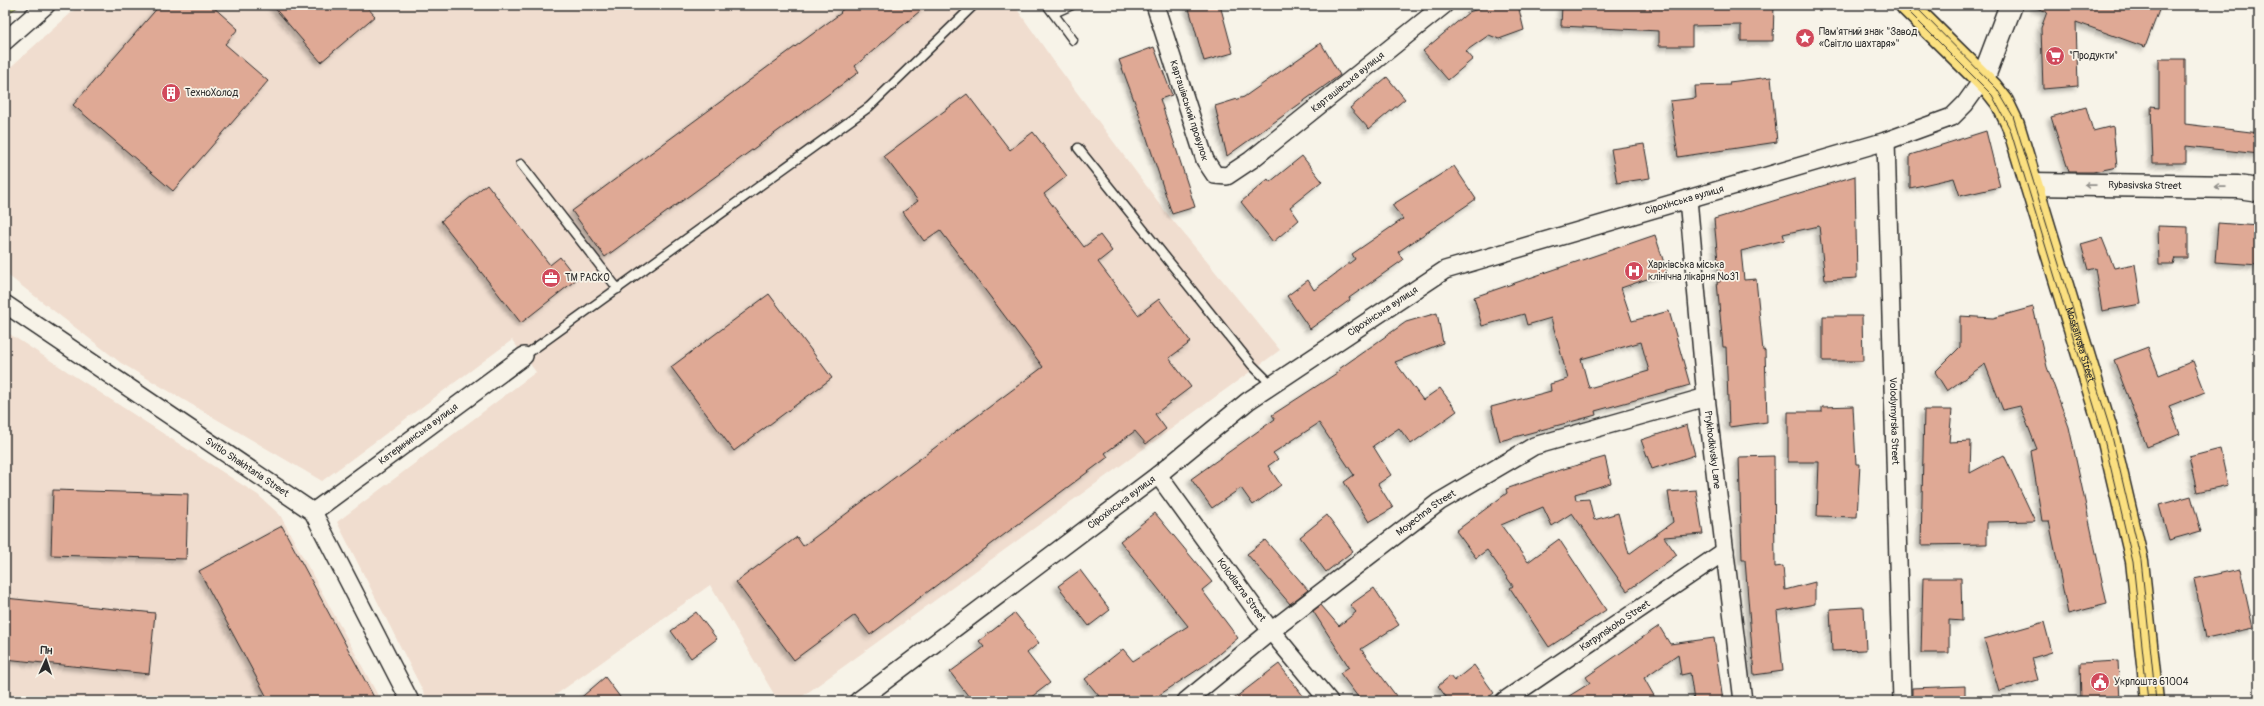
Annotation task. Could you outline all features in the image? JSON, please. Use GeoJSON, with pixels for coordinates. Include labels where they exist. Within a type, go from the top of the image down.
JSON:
{"type":"FeatureCollection","features":[{"type":"Feature","properties":{"kind":"main road","name":"Moskalivska Street"},"geometry":{"type":"LineString","coordinates":[[1907,5],[1997,94],[2010,117],[2107,433],[2137,561],[2152,701]]}},
{"type":"Feature","properties":{"kind":"street"},"geometry":{"type":"LineString","coordinates":[[5,41],[46,5]]}},
{"type":"Feature","properties":{"kind":"street","name":"Карташівський провулок"},"geometry":{"type":"LineString","coordinates":[[1155,5],[1205,160],[1215,175],[1227,176],[1251,160]]}},
{"type":"Feature","properties":{"kind":"street","name":"Карташівська вулиця"},"geometry":{"type":"LineString","coordinates":[[1251,160],[1444,5]]}},
{"type":"Feature","properties":{"kind":"street"},"geometry":{"type":"LineString","coordinates":[[1983,79],[2011,5]]}},
{"type":"Feature","properties":{"kind":"street","name":"Сірохінська вулиця"},"geometry":{"type":"LineString","coordinates":[[858,701],[1158,475],[1248,401],[1445,270],[1886,141],[1952,117],[1965,104],[1983,79]]}},
{"type":"Feature","properties":{"kind":"street","name":"Volodymyrska Street"},"geometry":{"type":"LineString","coordinates":[[1886,141],[1902,701]]}},
{"type":"Feature","properties":{"kind":"street","name":"Rybasivska Street"},"geometry":{"type":"LineString","coordinates":[[2031,184],[2230,187],[2259,190]]}},
{"type":"Feature","properties":{"kind":"street","name":"Prykhodkivsky Lane"},"geometry":{"type":"LineString","coordinates":[[1688,199],[1706,397],[1743,701]]}},
{"type":"Feature","properties":{"kind":"street","name":"Svitlo Shakhtaria Street"},"geometry":{"type":"LineString","coordinates":[[5,304],[313,512],[410,701]]}},
{"type":"Feature","properties":{"kind":"street","name":"Катерининська вулиця"},"geometry":{"type":"LineString","coordinates":[[313,512],[524,356]]}},
{"type":"Feature","properties":{"kind":"street","name":"Moyechna Street"},"geometry":{"type":"LineString","coordinates":[[1186,701],[1271,631],[1439,502],[1534,446],[1706,397]]}},
{"type":"Feature","properties":{"kind":"street","name":"Kolodiazna Street"},"geometry":{"type":"LineString","coordinates":[[1158,475],[1271,631],[1329,701]]}},
{"type":"Feature","properties":{"kind":"street","name":"Karpynskoho Street"},"geometry":{"type":"LineString","coordinates":[[1504,701],[1725,551]]}},
{"type":"Feature","properties":{"kind":"lane"},"geometry":{"type":"LineString","coordinates":[[524,356],[869,107],[974,5]]}},
{"type":"Feature","properties":{"kind":"lane"},"geometry":{"type":"LineString","coordinates":[[1048,5],[1073,40]]}},
{"type":"Feature","properties":{"kind":"lane"},"geometry":{"type":"LineString","coordinates":[[1054,13],[1072,5]]}},
{"type":"Feature","properties":{"kind":"lane"},"geometry":{"type":"LineString","coordinates":[[1078,148],[1252,365],[1272,385]]}},
{"type":"Feature","properties":{"kind":"lane"},"geometry":{"type":"LineString","coordinates":[[521,164],[618,288]]}},
{"type":"Feature","properties":{"kind":"shaded area"},"geometry":{"type":"Polygon","coordinates":[[[80,5],[1014,5],[1055,63],[1165,211],[1280,350],[796,701],[778,701],[710,585],[547,701],[428,701],[337,522],[536,372],[512,340],[322,481],[121,363],[5,273],[5,72],[80,5]]]}},
{"type":"Feature","properties":{"kind":"shaded area"},"geometry":{"type":"Polygon","coordinates":[[[5,331],[258,495],[280,515],[381,701],[5,701],[5,331]]]}},
{"type":"Feature","properties":{"kind":"green space"},"geometry":{"type":"Polygon","coordinates":[[[5,5],[21,5],[5,15],[5,5]]]}},
{"type":"Feature","properties":{"kind":"building","name":"ТехноХолод"},"geometry":{"type":"Polygon","coordinates":[[[160,5],[211,5],[238,29],[225,44],[268,81],[173,191],[73,105],[160,5]]]}},
{"type":"Feature","properties":{"kind":"building"},"geometry":{"type":"Polygon","coordinates":[[[272,5],[365,5],[375,16],[321,62],[272,5]]]}},
{"type":"Feature","properties":{"kind":"building"},"geometry":{"type":"Polygon","coordinates":[[[848,5],[927,5],[855,66],[859,72],[605,257],[572,211],[841,13],[840,12],[848,5]]]}},
{"type":"Feature","properties":{"kind":"building"},"geometry":{"type":"Polygon","coordinates":[[[1188,5],[1220,5],[1233,53],[1204,61],[1188,5]]]}},
{"type":"Feature","properties":{"kind":"building"},"geometry":{"type":"Polygon","coordinates":[[[1490,5],[1518,5],[1524,30],[1499,39],[1489,35],[1466,51],[1473,59],[1448,80],[1423,51],[1469,12],[1490,5]]]}},
{"type":"Feature","properties":{"kind":"building"},"geometry":{"type":"Polygon","coordinates":[[[1562,5],[1774,5],[1773,41],[1741,41],[1741,25],[1692,26],[1692,46],[1659,46],[1659,31],[1561,26],[1562,5]]]}},
{"type":"Feature","properties":{"kind":"building"},"geometry":{"type":"Polygon","coordinates":[[[2034,5],[2161,5],[2145,47],[2076,22],[2078,86],[2043,89],[2041,28],[2047,12],[2034,7],[2034,5]]]}},
{"type":"Feature","properties":{"kind":"building"},"geometry":{"type":"Polygon","coordinates":[[[1321,43],[1340,75],[1227,156],[1215,106],[1244,97],[1321,43]]]}},
{"type":"Feature","properties":{"kind":"building"},"geometry":{"type":"Polygon","coordinates":[[[1154,47],[1172,95],[1160,99],[1195,207],[1172,214],[1137,108],[1119,60],[1154,47]]]}},
{"type":"Feature","properties":{"kind":"building"},"geometry":{"type":"Polygon","coordinates":[[[2159,59],[2185,59],[2185,124],[2259,133],[2259,154],[2186,146],[2186,163],[2153,163],[2151,106],[2159,107],[2159,59]]]}},
{"type":"Feature","properties":{"kind":"building"},"geometry":{"type":"Polygon","coordinates":[[[1387,77],[1405,99],[1369,129],[1350,108],[1387,77]]]}},
{"type":"Feature","properties":{"kind":"building"},"geometry":{"type":"Polygon","coordinates":[[[1771,77],[1777,142],[1678,157],[1670,101],[1696,98],[1695,86],[1730,85],[1729,82],[1771,77]]]}},
{"type":"Feature","properties":{"kind":"building"},"geometry":{"type":"Polygon","coordinates":[[[967,94],[1010,150],[1033,132],[1067,176],[1044,194],[1084,247],[1100,235],[1112,251],[1098,262],[1138,315],[1159,299],[1191,342],[1169,358],[1191,387],[1155,414],[1166,429],[1146,444],[1135,431],[1105,453],[1108,457],[870,635],[855,615],[794,660],[736,582],[797,537],[803,546],[1043,367],[940,230],[924,241],[903,212],[918,201],[884,156],[967,94]]]}},
{"type":"Feature","properties":{"kind":"building"},"geometry":{"type":"Polygon","coordinates":[[[2086,107],[2093,131],[2113,126],[2117,167],[2093,172],[2069,172],[2051,117],[2086,107]]]}},
{"type":"Feature","properties":{"kind":"building"},"geometry":{"type":"Polygon","coordinates":[[[1986,131],[2000,187],[1960,196],[1954,178],[1910,188],[1910,155],[1986,131]]]}},
{"type":"Feature","properties":{"kind":"building"},"geometry":{"type":"Polygon","coordinates":[[[1644,144],[1650,178],[1617,183],[1611,149],[1644,144]]]}},
{"type":"Feature","properties":{"kind":"building"},"geometry":{"type":"Polygon","coordinates":[[[1302,156],[1322,181],[1290,207],[1299,220],[1273,242],[1241,202],[1268,179],[1270,182],[1302,156]]]}},
{"type":"Feature","properties":{"kind":"building"},"geometry":{"type":"Polygon","coordinates":[[[1454,166],[1476,199],[1398,252],[1403,260],[1349,298],[1350,300],[1310,329],[1287,296],[1308,280],[1314,290],[1355,259],[1352,254],[1403,219],[1392,205],[1454,166]]]}},
{"type":"Feature","properties":{"kind":"building"},"geometry":{"type":"Polygon","coordinates":[[[1855,176],[1857,278],[1825,280],[1819,226],[1783,234],[1785,240],[1741,251],[1744,280],[1756,279],[1763,351],[1765,350],[1767,422],[1729,427],[1726,347],[1723,347],[1717,282],[1720,282],[1714,219],[1855,176]]]}},
{"type":"Feature","properties":{"kind":"building"},"geometry":{"type":"Polygon","coordinates":[[[487,184],[550,265],[560,257],[577,279],[521,323],[441,221],[487,184]]]}},
{"type":"Feature","properties":{"kind":"building"},"geometry":{"type":"Polygon","coordinates":[[[2218,223],[2259,226],[2259,265],[2215,262],[2218,223]]]}},
{"type":"Feature","properties":{"kind":"building"},"geometry":{"type":"Polygon","coordinates":[[[2158,226],[2188,227],[2188,258],[2175,258],[2173,264],[2159,264],[2158,226]]]}},
{"type":"Feature","properties":{"kind":"building"},"geometry":{"type":"Polygon","coordinates":[[[1655,235],[1667,272],[1621,288],[1632,321],[1669,311],[1690,385],[1595,411],[1596,415],[1500,441],[1491,407],[1551,391],[1550,384],[1568,379],[1551,318],[1527,325],[1524,314],[1482,326],[1474,297],[1655,235]],[[1641,342],[1581,359],[1589,388],[1649,371],[1641,342]]]}},
{"type":"Feature","properties":{"kind":"building"},"geometry":{"type":"Polygon","coordinates":[[[2102,238],[2114,268],[2135,264],[2141,304],[2102,311],[2095,268],[2088,270],[2081,244],[2102,238]]]}},
{"type":"Feature","properties":{"kind":"building"},"geometry":{"type":"Polygon","coordinates":[[[769,294],[832,378],[734,451],[671,367],[769,294]]]}},
{"type":"Feature","properties":{"kind":"building"},"geometry":{"type":"Polygon","coordinates":[[[2033,307],[2047,367],[2069,427],[2107,604],[2068,614],[2049,521],[2042,521],[2031,451],[2037,449],[2020,406],[2003,410],[1985,364],[1947,391],[1935,372],[1960,347],[1960,316],[1993,318],[2033,307]]]}},
{"type":"Feature","properties":{"kind":"building"},"geometry":{"type":"Polygon","coordinates":[[[1437,313],[1443,343],[1395,362],[1423,400],[1440,388],[1457,411],[1411,444],[1399,428],[1373,446],[1391,475],[1378,484],[1393,508],[1369,522],[1344,482],[1354,475],[1319,423],[1273,453],[1278,459],[1268,466],[1281,485],[1253,505],[1241,488],[1212,508],[1191,479],[1275,419],[1272,415],[1340,371],[1339,369],[1406,322],[1437,313]]]}},
{"type":"Feature","properties":{"kind":"building"},"geometry":{"type":"Polygon","coordinates":[[[1823,316],[1862,316],[1863,361],[1823,361],[1823,316]]]}},
{"type":"Feature","properties":{"kind":"building"},"geometry":{"type":"Polygon","coordinates":[[[2148,347],[2159,375],[2193,361],[2205,392],[2169,406],[2180,434],[2147,447],[2114,360],[2148,347]]]}},
{"type":"Feature","properties":{"kind":"building"},"geometry":{"type":"Polygon","coordinates":[[[1853,406],[1856,464],[1860,464],[1857,517],[1817,516],[1819,462],[1788,462],[1788,412],[1822,412],[1822,407],[1853,406]]]}},
{"type":"Feature","properties":{"kind":"building"},"geometry":{"type":"Polygon","coordinates":[[[1924,410],[1952,410],[1949,442],[1971,441],[1970,473],[2004,455],[2035,521],[1987,522],[1987,544],[1921,545],[1924,410]]]}},
{"type":"Feature","properties":{"kind":"building"},"geometry":{"type":"Polygon","coordinates":[[[1687,425],[1695,455],[1652,469],[1641,440],[1687,425]]]}},
{"type":"Feature","properties":{"kind":"building"},"geometry":{"type":"Polygon","coordinates":[[[2220,449],[2228,485],[2197,492],[2189,457],[2220,449]]]}},
{"type":"Feature","properties":{"kind":"building"},"geometry":{"type":"Polygon","coordinates":[[[1774,456],[1775,567],[1783,566],[1785,590],[1815,582],[1815,604],[1777,611],[1783,671],[1754,675],[1745,560],[1742,560],[1739,457],[1774,456]]]}},
{"type":"Feature","properties":{"kind":"building"},"geometry":{"type":"Polygon","coordinates":[[[1605,457],[1611,483],[1575,494],[1576,500],[1589,499],[1594,520],[1618,513],[1629,554],[1673,522],[1668,492],[1696,490],[1703,534],[1664,537],[1677,555],[1627,591],[1572,513],[1552,526],[1543,507],[1501,525],[1528,562],[1559,539],[1606,610],[1549,647],[1510,588],[1513,586],[1487,550],[1476,558],[1456,531],[1507,493],[1506,489],[1557,471],[1605,457]]]}},
{"type":"Feature","properties":{"kind":"building"},"geometry":{"type":"Polygon","coordinates":[[[53,490],[188,494],[186,559],[51,555],[53,490]]]}},
{"type":"Feature","properties":{"kind":"building"},"geometry":{"type":"Polygon","coordinates":[[[2191,496],[2201,531],[2169,540],[2159,505],[2191,496]]]}},
{"type":"Feature","properties":{"kind":"building"},"geometry":{"type":"Polygon","coordinates":[[[1155,513],[1212,582],[1202,590],[1238,638],[1208,663],[1150,701],[1103,701],[1085,679],[1123,649],[1133,661],[1188,626],[1120,541],[1155,513]]]}},
{"type":"Feature","properties":{"kind":"building"},"geometry":{"type":"Polygon","coordinates":[[[1327,515],[1353,551],[1326,572],[1300,537],[1327,515]]]}},
{"type":"Feature","properties":{"kind":"building"},"geometry":{"type":"Polygon","coordinates":[[[282,526],[376,701],[269,701],[199,571],[282,526]]]}},
{"type":"Feature","properties":{"kind":"building"},"geometry":{"type":"Polygon","coordinates":[[[1265,540],[1308,590],[1290,604],[1247,554],[1265,540]]]}},
{"type":"Feature","properties":{"kind":"building"},"geometry":{"type":"Polygon","coordinates":[[[2240,569],[2253,628],[2206,638],[2194,579],[2240,569]]]}},
{"type":"Feature","properties":{"kind":"building"},"geometry":{"type":"Polygon","coordinates":[[[1080,570],[1110,610],[1089,626],[1058,586],[1080,570]]]}},
{"type":"Feature","properties":{"kind":"building"},"geometry":{"type":"Polygon","coordinates":[[[1923,578],[1961,578],[1962,621],[1949,620],[1949,653],[1921,653],[1923,578]]]}},
{"type":"Feature","properties":{"kind":"building"},"geometry":{"type":"Polygon","coordinates":[[[1374,588],[1399,625],[1361,649],[1400,701],[1361,701],[1340,673],[1349,667],[1313,611],[1321,605],[1339,626],[1356,612],[1350,605],[1374,588]]]}},
{"type":"Feature","properties":{"kind":"building"},"geometry":{"type":"Polygon","coordinates":[[[5,598],[155,613],[149,674],[5,659],[5,598]]]}},
{"type":"Feature","properties":{"kind":"building"},"geometry":{"type":"Polygon","coordinates":[[[1864,607],[1866,650],[1832,651],[1830,609],[1864,607]]]}},
{"type":"Feature","properties":{"kind":"building"},"geometry":{"type":"Polygon","coordinates":[[[696,612],[717,639],[691,658],[671,631],[696,612]]]}},
{"type":"Feature","properties":{"kind":"building"},"geometry":{"type":"Polygon","coordinates":[[[1015,613],[1039,643],[1027,653],[1050,683],[1026,701],[972,701],[950,672],[984,647],[979,641],[1015,613]]]}},
{"type":"Feature","properties":{"kind":"building"},"geometry":{"type":"Polygon","coordinates":[[[2044,622],[2052,652],[2032,658],[2038,680],[1999,691],[1984,639],[2044,622]]]}},
{"type":"Feature","properties":{"kind":"building"},"geometry":{"type":"Polygon","coordinates":[[[1659,626],[1670,644],[1714,638],[1723,701],[1694,701],[1690,673],[1681,675],[1678,654],[1644,678],[1657,701],[1628,701],[1624,695],[1615,701],[1561,701],[1590,683],[1586,677],[1659,626]]]}},
{"type":"Feature","properties":{"kind":"building","name":"Укрпошта 61004"},"geometry":{"type":"Polygon","coordinates":[[[2118,661],[2120,701],[2081,701],[2080,663],[2118,661]]]}},
{"type":"Feature","properties":{"kind":"building"},"geometry":{"type":"Polygon","coordinates":[[[1279,664],[1307,701],[1231,701],[1279,664]]]}},
{"type":"Feature","properties":{"kind":"building"},"geometry":{"type":"Polygon","coordinates":[[[1474,665],[1494,693],[1484,701],[1449,701],[1438,686],[1450,676],[1454,681],[1474,665]]]}},
{"type":"Feature","properties":{"kind":"building"},"geometry":{"type":"Polygon","coordinates":[[[605,677],[623,701],[577,701],[605,677]]]}},
{"type":"Feature","properties":{"kind":"building"},"geometry":{"type":"Polygon","coordinates":[[[1965,686],[1965,701],[1912,701],[1912,688],[1965,686]]]}},
{"type":"Feature","properties":{"kind":"tram line"},"geometry":{"type":"LineString","coordinates":[[1902,5],[1992,95],[2010,129],[2103,435],[2133,562],[2148,701]]}},
{"type":"Feature","properties":{"kind":"tram line"},"geometry":{"type":"LineString","coordinates":[[1914,5],[1997,89],[2013,116],[2111,432],[2141,560],[2156,701]]}},
{"type":"Feature","properties":{"kind":"place","name":"Пам'ятний знак \"Завод «Світло шахтаря»\""},"geometry":{"type":"Point","coordinates":[1805,38]}},
{"type":"Feature","properties":{"kind":"place","name":"\"Продукти\""},"geometry":{"type":"Point","coordinates":[2055,56]}},
{"type":"Feature","properties":{"kind":"place","name":"ТехноХолод"},"geometry":{"type":"Point","coordinates":[171,93]}},
{"type":"Feature","properties":{"kind":"place","name":"Харківська міська клінічна лікарня №31"},"geometry":{"type":"Point","coordinates":[1634,271]}},
{"type":"Feature","properties":{"kind":"place","name":"ТМ РАСКО"},"geometry":{"type":"Point","coordinates":[551,278]}},
{"type":"Feature","properties":{"kind":"place","name":"Укрпошта 61004"},"geometry":{"type":"Point","coordinates":[2100,682]}}]}
